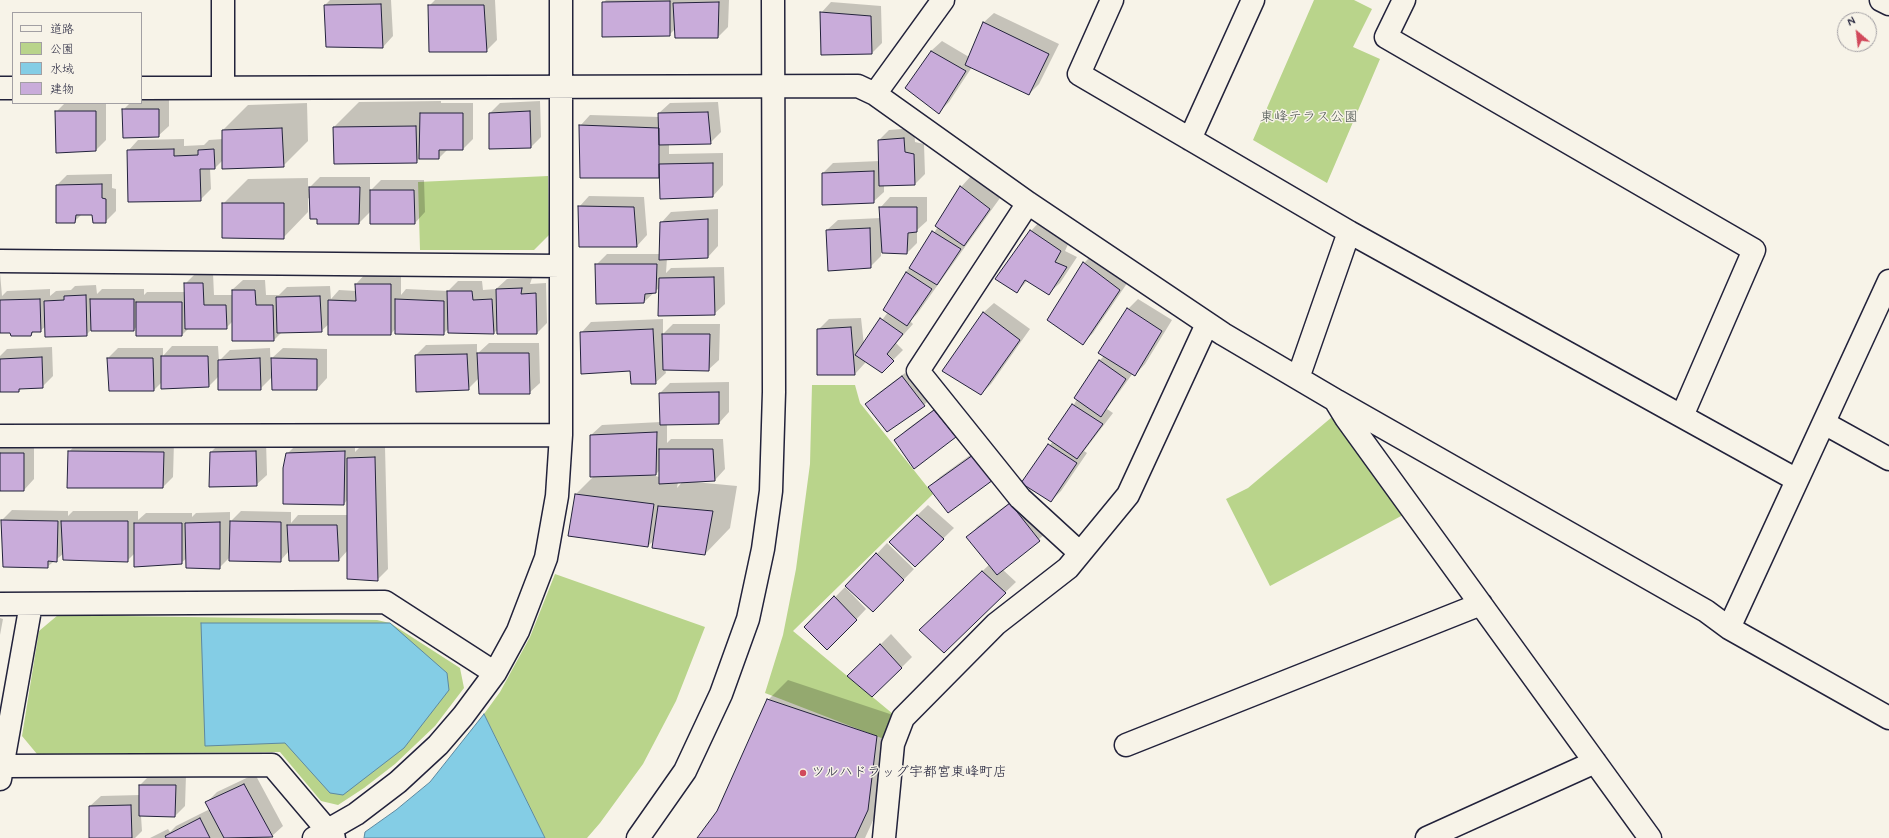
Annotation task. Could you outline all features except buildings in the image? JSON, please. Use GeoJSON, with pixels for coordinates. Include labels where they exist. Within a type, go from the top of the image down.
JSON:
{"type":"FeatureCollection","features":[{"type":"Feature","properties":{"kind":"street"},"geometry":{"type":"LineString","coordinates":[[223,0],[223,87]]}},
{"type":"Feature","properties":{"kind":"street"},"geometry":{"type":"LineString","coordinates":[[31,604],[1,773],[272,765],[325,836],[398,782],[438,745],[463,716],[495,673],[518,631],[546,558],[557,496],[561,435],[561,0]]}},
{"type":"Feature","properties":{"kind":"street"},"geometry":{"type":"LineString","coordinates":[[638,838],[685,771],[721,694],[748,619],[763,549],[771,491],[774,392],[773,0]]}},
{"type":"Feature","properties":{"kind":"street"},"geometry":{"type":"LineString","coordinates":[[875,94],[943,0]]}},
{"type":"Feature","properties":{"kind":"street"},"geometry":{"type":"LineString","coordinates":[[1112,0],[1079,74],[1349,232],[1797,480]]}},
{"type":"Feature","properties":{"kind":"street"},"geometry":{"type":"LineString","coordinates":[[1190,139],[1253,0]]}},
{"type":"Feature","properties":{"kind":"street"},"geometry":{"type":"LineString","coordinates":[[1404,0],[1386,37],[1754,250],[1682,416]]}},
{"type":"Feature","properties":{"kind":"street"},"geometry":{"type":"LineString","coordinates":[[1881,0],[1889,4]]}},
{"type":"Feature","properties":{"kind":"street"},"geometry":{"type":"LineString","coordinates":[[142,88],[858,86],[875,94],[1028,203],[1207,324],[1298,378],[1340,409],[1706,611],[1729,628],[1889,718]]}},
{"type":"Feature","properties":{"kind":"street"},"geometry":{"type":"LineString","coordinates":[[0,88],[12,88]]}},
{"type":"Feature","properties":{"kind":"street"},"geometry":{"type":"LineString","coordinates":[[1028,203],[918,371],[1020,498],[1080,553]]}},
{"type":"Feature","properties":{"kind":"street"},"geometry":{"type":"LineString","coordinates":[[1298,378],[1349,232]]}},
{"type":"Feature","properties":{"kind":"street"},"geometry":{"type":"LineString","coordinates":[[0,261],[561,266]]}},
{"type":"Feature","properties":{"kind":"street"},"geometry":{"type":"LineString","coordinates":[[1729,628],[1889,281]]}},
{"type":"Feature","properties":{"kind":"street"},"geometry":{"type":"LineString","coordinates":[[884,838],[893,744],[903,718],[996,624],[1068,568],[1128,495],[1207,324]]}},
{"type":"Feature","properties":{"kind":"street"},"geometry":{"type":"LineString","coordinates":[[1340,409],[1650,838]]}},
{"type":"Feature","properties":{"kind":"street"},"geometry":{"type":"LineString","coordinates":[[1824,423],[1889,459]]}},
{"type":"Feature","properties":{"kind":"street"},"geometry":{"type":"LineString","coordinates":[[0,436],[561,435]]}},
{"type":"Feature","properties":{"kind":"street"},"geometry":{"type":"LineString","coordinates":[[0,604],[386,602],[495,673]]}},
{"type":"Feature","properties":{"kind":"street"},"geometry":{"type":"LineString","coordinates":[[1126,745],[1482,604]]}},
{"type":"Feature","properties":{"kind":"street"},"geometry":{"type":"LineString","coordinates":[[1427,838],[1595,762]]}},
{"type":"Feature","properties":{"kind":"green space","name":"東峰テラス公園"},"geometry":{"type":"Polygon","coordinates":[[[1314,0],[1354,0],[1372,9],[1353,47],[1380,59],[1327,183],[1253,140],[1314,0]]]}},
{"type":"Feature","properties":{"kind":"green space"},"geometry":{"type":"Polygon","coordinates":[[[548,176],[549,235],[534,250],[420,250],[418,182],[548,176]]]}},
{"type":"Feature","properties":{"kind":"green space"},"geometry":{"type":"Polygon","coordinates":[[[812,385],[855,385],[860,403],[933,494],[793,631],[893,714],[884,739],[765,693],[783,635],[796,569],[810,464],[812,385]]]}},
{"type":"Feature","properties":{"kind":"green space"},"geometry":{"type":"Polygon","coordinates":[[[1332,417],[1403,515],[1270,586],[1226,499],[1248,488],[1332,417]]]}},
{"type":"Feature","properties":{"kind":"green space"},"geometry":{"type":"Polygon","coordinates":[[[555,574],[705,627],[676,701],[643,764],[600,823],[587,838],[545,838],[484,714],[500,692],[530,637],[555,574]]]}},
{"type":"Feature","properties":{"kind":"green space"},"geometry":{"type":"Polygon","coordinates":[[[58,615],[377,620],[390,623],[460,668],[464,688],[435,726],[395,764],[364,788],[338,805],[321,801],[280,752],[37,754],[22,736],[39,631],[58,615]]]}},
{"type":"Feature","properties":{"kind":"water"},"geometry":{"type":"Polygon","coordinates":[[[201,623],[390,623],[447,673],[449,690],[404,748],[343,795],[330,793],[285,743],[205,746],[201,623]]]}},
{"type":"Feature","properties":{"kind":"water"},"geometry":{"type":"Polygon","coordinates":[[[484,714],[545,838],[364,838],[365,832],[396,810],[430,782],[484,714]]]}},
{"type":"Feature","properties":{"kind":"place","name":"ツルハドラッグ宇都宮東峰町店"},"geometry":{"type":"Point","coordinates":[803,773]}}]}
